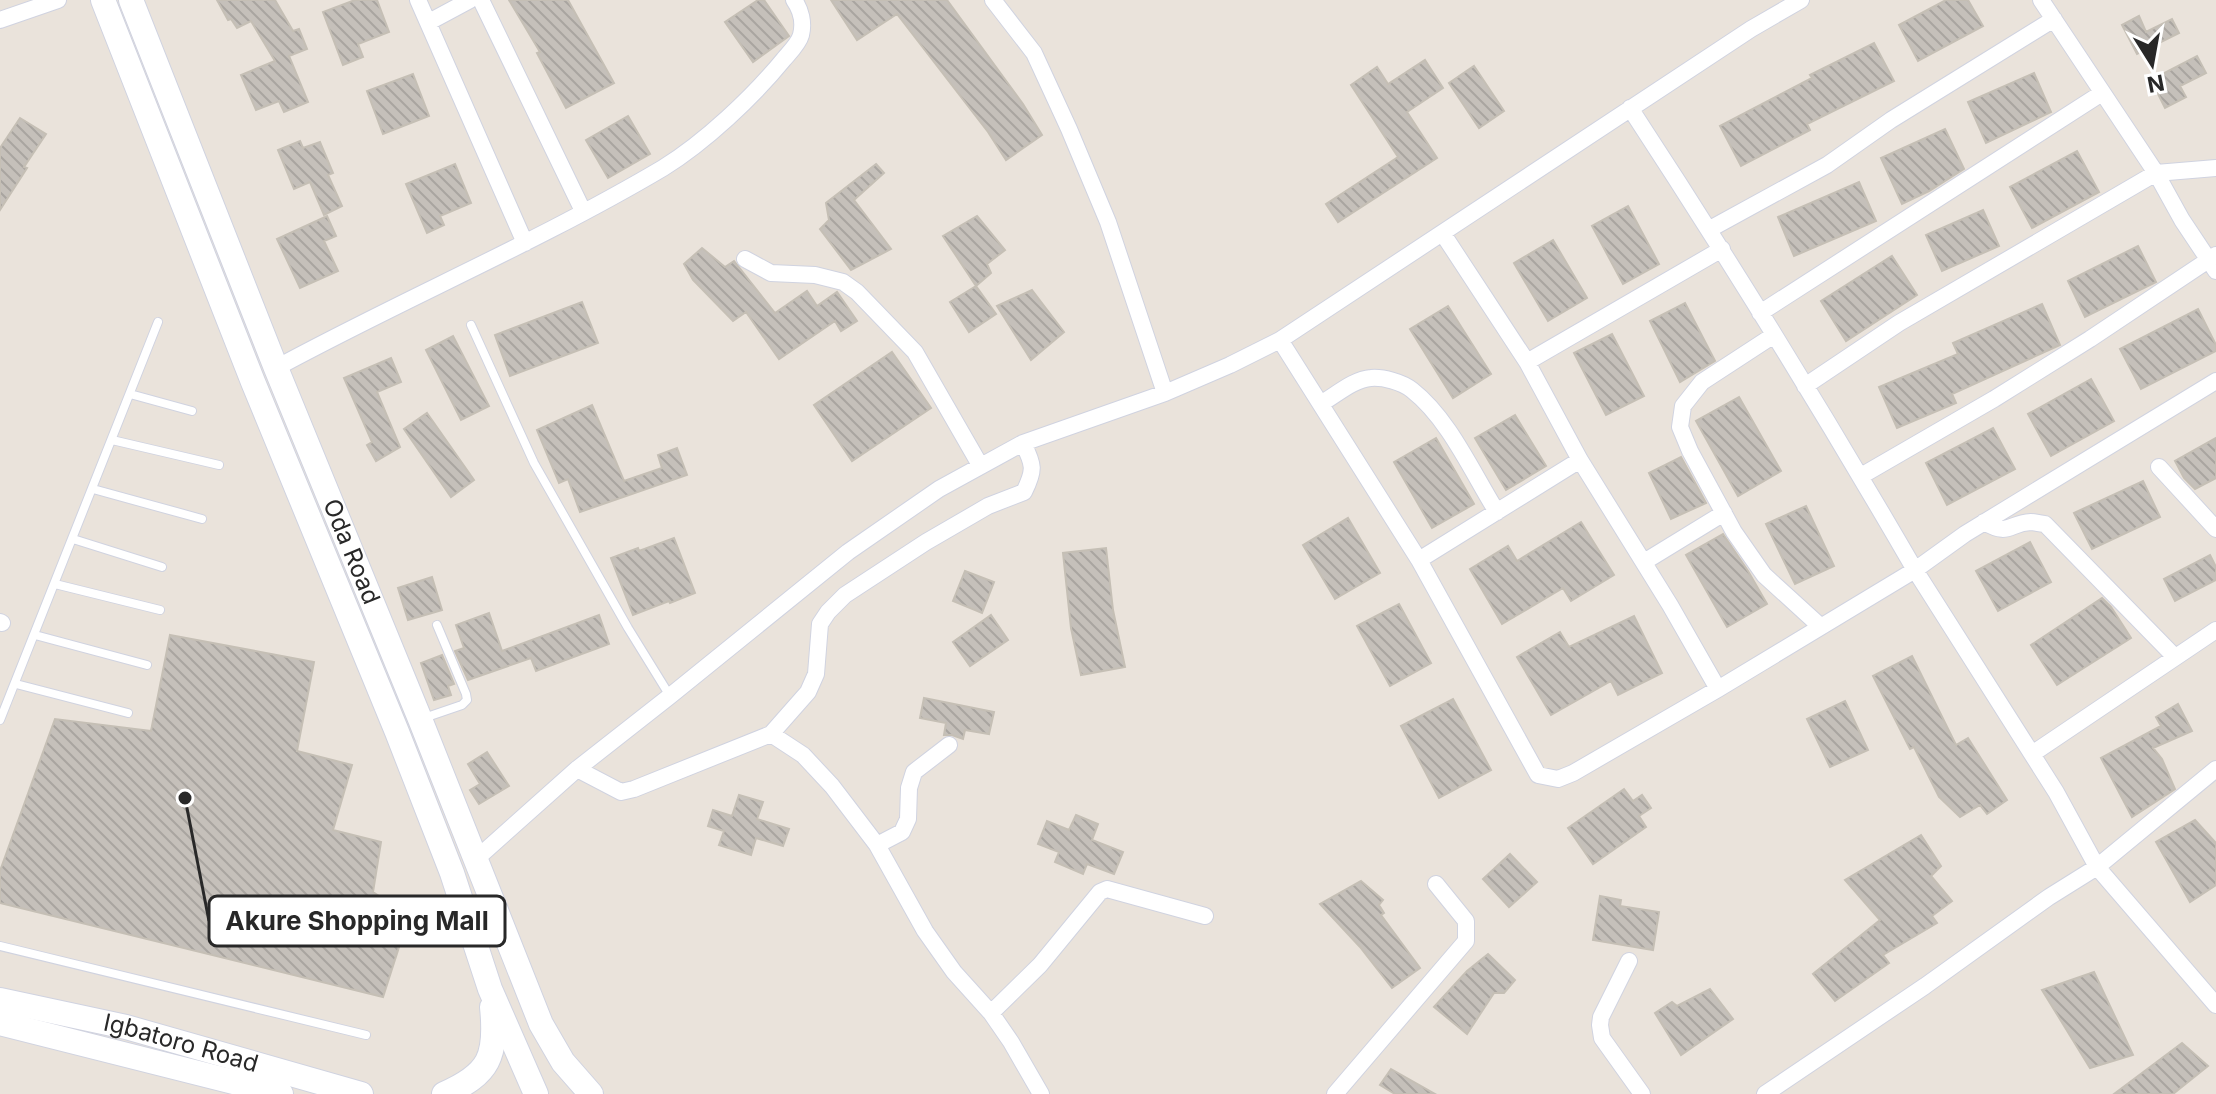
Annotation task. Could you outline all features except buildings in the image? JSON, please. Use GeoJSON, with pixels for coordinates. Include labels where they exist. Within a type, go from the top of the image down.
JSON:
{"type":"FeatureCollection","features":[{"type":"Feature","properties":{"kind":"street"},"geometry":{"type":"LineString","coordinates":[[0,20],[58,0]]}},
{"type":"Feature","properties":{"kind":"street","name":"Oda Road"},"geometry":{"type":"LineString","coordinates":[[103,0],[253,382],[397,732],[452,873],[490,989],[536,1094]]}},
{"type":"Feature","properties":{"kind":"street","name":"Oda Road"},"geometry":{"type":"LineString","coordinates":[[131,0],[541,1024],[563,1062],[591,1094]]}},
{"type":"Feature","properties":{"kind":"street"},"geometry":{"type":"LineString","coordinates":[[418,0],[525,243]]}},
{"type":"Feature","properties":{"kind":"street"},"geometry":{"type":"LineString","coordinates":[[429,22],[470,0]]}},
{"type":"Feature","properties":{"kind":"street"},"geometry":{"type":"LineString","coordinates":[[481,0],[583,211]]}},
{"type":"Feature","properties":{"kind":"street"},"geometry":{"type":"LineString","coordinates":[[276,368],[344,331],[525,243],[665,166],[725,121],[801,38],[803,24],[794,0]]}},
{"type":"Feature","properties":{"kind":"street"},"geometry":{"type":"LineString","coordinates":[[993,0],[1034,53],[1069,129],[1108,222],[1165,393]]}},
{"type":"Feature","properties":{"kind":"street"},"geometry":{"type":"LineString","coordinates":[[475,860],[577,769],[848,552],[939,489],[1023,443],[1165,393],[1280,340],[1751,29],[1801,0]]}},
{"type":"Feature","properties":{"kind":"street"},"geometry":{"type":"LineString","coordinates":[[1861,476],[1994,399],[2214,262],[2182,220],[2156,173],[2041,0]]}},
{"type":"Feature","properties":{"kind":"street"},"geometry":{"type":"LineString","coordinates":[[1710,229],[1827,165],[1891,120],[2054,19]]}},
{"type":"Feature","properties":{"kind":"street"},"geometry":{"type":"LineString","coordinates":[[1760,313],[2102,93]]}},
{"type":"Feature","properties":{"kind":"street"},"geometry":{"type":"LineString","coordinates":[[1630,108],[1710,229],[1915,570],[2056,792],[2097,867],[2216,1005]]}},
{"type":"Feature","properties":{"kind":"street"},"geometry":{"type":"LineString","coordinates":[[1805,386],[1899,323],[2156,173],[2216,168]]}},
{"type":"Feature","properties":{"kind":"street"},"geometry":{"type":"LineString","coordinates":[[1443,234],[1527,362],[1580,460],[1718,689]]}},
{"type":"Feature","properties":{"kind":"street"},"geometry":{"type":"LineString","coordinates":[[1527,362],[1722,249]]}},
{"type":"Feature","properties":{"kind":"street"},"geometry":{"type":"LineString","coordinates":[[745,259],[771,273],[815,275],[843,282],[857,292],[915,352],[980,465]]}},
{"type":"Feature","properties":{"kind":"street"},"geometry":{"type":"LineString","coordinates":[[1774,335],[1702,382],[1683,406],[1680,427],[1734,532],[1764,575],[1820,626]]}},
{"type":"Feature","properties":{"kind":"street"},"geometry":{"type":"LineString","coordinates":[[1280,340],[1419,560],[1538,775],[1558,779],[1718,689],[1915,570],[1984,522],[2216,381]]}},
{"type":"Feature","properties":{"kind":"street"},"geometry":{"type":"LineString","coordinates":[[1322,403],[1369,378],[1410,387],[1438,416],[1497,512]]}},
{"type":"Feature","properties":{"kind":"street"},"geometry":{"type":"LineString","coordinates":[[577,769],[621,792],[771,734],[808,692],[816,674],[820,624],[828,612],[845,595],[926,542],[988,506],[1024,492],[1032,476],[1032,462],[1023,443]]}},
{"type":"Feature","properties":{"kind":"street"},"geometry":{"type":"LineString","coordinates":[[1419,560],[1580,460]]}},
{"type":"Feature","properties":{"kind":"street"},"geometry":{"type":"LineString","coordinates":[[2159,467],[2216,529]]}},
{"type":"Feature","properties":{"kind":"street"},"geometry":{"type":"LineString","coordinates":[[1644,562],[1724,513]]}},
{"type":"Feature","properties":{"kind":"street"},"geometry":{"type":"LineString","coordinates":[[1984,522],[2005,530],[2031,522],[2045,524],[2175,657]]}},
{"type":"Feature","properties":{"kind":"street"},"geometry":{"type":"LineString","coordinates":[[2032,754],[2216,630]]}},
{"type":"Feature","properties":{"kind":"street"},"geometry":{"type":"LineString","coordinates":[[771,734],[803,755],[832,786],[877,845],[925,931],[954,972],[991,1013],[1041,1094]]}},
{"type":"Feature","properties":{"kind":"street"},"geometry":{"type":"LineString","coordinates":[[877,845],[902,832],[908,819],[909,788],[914,772],[949,745]]}},
{"type":"Feature","properties":{"kind":"street"},"geometry":{"type":"LineString","coordinates":[[1765,1094],[2097,867],[2216,769]]}},
{"type":"Feature","properties":{"kind":"street"},"geometry":{"type":"LineString","coordinates":[[1335,1094],[1466,941],[1466,921],[1436,884]]}},
{"type":"Feature","properties":{"kind":"street"},"geometry":{"type":"LineString","coordinates":[[991,1013],[1040,965],[1100,892],[1107,889],[1205,916]]}},
{"type":"Feature","properties":{"kind":"street"},"geometry":{"type":"LineString","coordinates":[[1629,961],[1600,1025],[1602,1038],[1642,1094]]}},
{"type":"Feature","properties":{"kind":"street"},"geometry":{"type":"LineString","coordinates":[[444,1094],[466,1085],[490,1058],[494,1036],[490,989]]}},
{"type":"Feature","properties":{"kind":"street","name":"Igbatoro Road"},"geometry":{"type":"LineString","coordinates":[[0,1000],[126,1027],[361,1094]]}},
{"type":"Feature","properties":{"kind":"street","name":"Igbatoro Road"},"geometry":{"type":"LineString","coordinates":[[0,1023],[281,1094]]}},
{"type":"Feature","properties":{"kind":"lane"},"geometry":{"type":"LineString","coordinates":[[0,720],[158,322]]}},
{"type":"Feature","properties":{"kind":"lane"},"geometry":{"type":"LineString","coordinates":[[471,325],[534,463],[670,696]]}},
{"type":"Feature","properties":{"kind":"lane"},"geometry":{"type":"LineString","coordinates":[[130,394],[192,411]]}},
{"type":"Feature","properties":{"kind":"lane"},"geometry":{"type":"LineString","coordinates":[[112,440],[219,465]]}},
{"type":"Feature","properties":{"kind":"lane"},"geometry":{"type":"LineString","coordinates":[[93,489],[202,519]]}},
{"type":"Feature","properties":{"kind":"lane"},"geometry":{"type":"LineString","coordinates":[[73,539],[162,567]]}},
{"type":"Feature","properties":{"kind":"lane"},"geometry":{"type":"LineString","coordinates":[[55,584],[160,610]]}},
{"type":"Feature","properties":{"kind":"lane"},"geometry":{"type":"LineString","coordinates":[[420,719],[462,705],[467,700],[437,625]]}},
{"type":"Feature","properties":{"kind":"lane"},"geometry":{"type":"LineString","coordinates":[[35,635],[147,665]]}},
{"type":"Feature","properties":{"kind":"lane"},"geometry":{"type":"LineString","coordinates":[[16,684],[128,713]]}},
{"type":"Feature","properties":{"kind":"lane"},"geometry":{"type":"LineString","coordinates":[[0,946],[366,1035]]}},
{"type":"Feature","properties":{"kind":"place","name":"Akure Shopping Mall"},"geometry":{"type":"Point","coordinates":[185,798]}}]}
